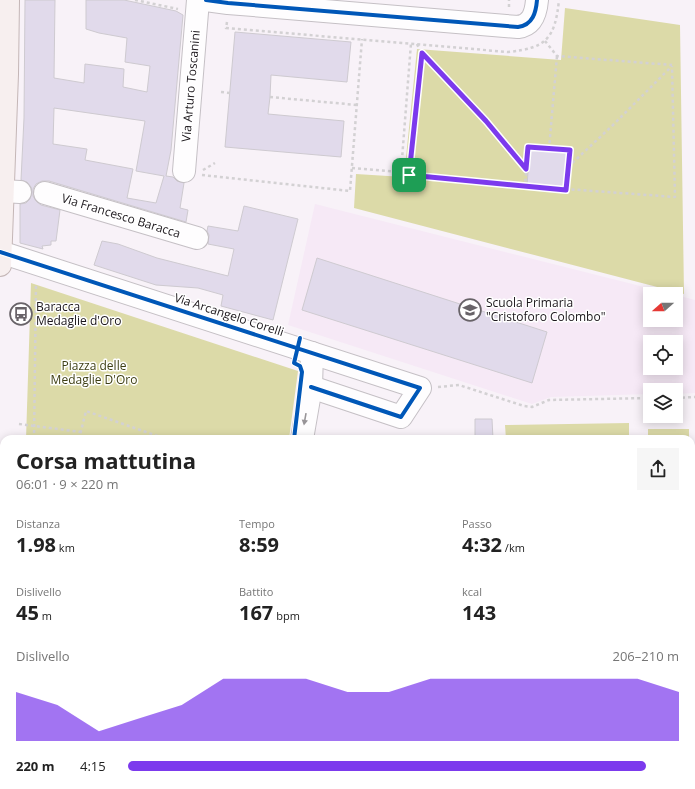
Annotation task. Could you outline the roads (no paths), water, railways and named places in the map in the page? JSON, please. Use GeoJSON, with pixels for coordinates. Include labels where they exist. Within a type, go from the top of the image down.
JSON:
{"type":"FeatureCollection","features":[{"type":"Feature","properties":{"kind":"main road"},"geometry":{"type":"LineString","coordinates":[[0,265],[0,252],[11,191],[2,132],[5,12]]}},
{"type":"Feature","properties":{"kind":"street"},"geometry":{"type":"LineString","coordinates":[[206,0],[518,27],[527,24],[532,20],[537,0]]}},
{"type":"Feature","properties":{"kind":"street","name":"Via Arturo Toscanini"},"geometry":{"type":"LineString","coordinates":[[190,6],[190,173]]}},
{"type":"Feature","properties":{"kind":"street","name":"Via Francesco Baracca"},"geometry":{"type":"LineString","coordinates":[[45,193],[197,238]]}},
{"type":"Feature","properties":{"kind":"street","name":"Via Arcangelo Corelli"},"geometry":{"type":"LineString","coordinates":[[0,252],[420,388],[401,417],[311,387]]}},
{"type":"Feature","properties":{"kind":"street"},"geometry":{"type":"LineString","coordinates":[[303,435],[311,387],[312,353]]}},
{"type":"Feature","properties":{"kind":"place","name":"Scuola Primaria \"Cristoforo Colombo\""},"geometry":{"type":"Point","coordinates":[470,310]}},
{"type":"Feature","properties":{"kind":"place","name":"Baracca Medaglie d'Oro"},"geometry":{"type":"Point","coordinates":[21,314]}},
{"type":"Feature","properties":{"kind":"park label","name":"Piazza delle Medaglie D'Oro"},"geometry":{"type":"Point","coordinates":[94,373]}}]}
